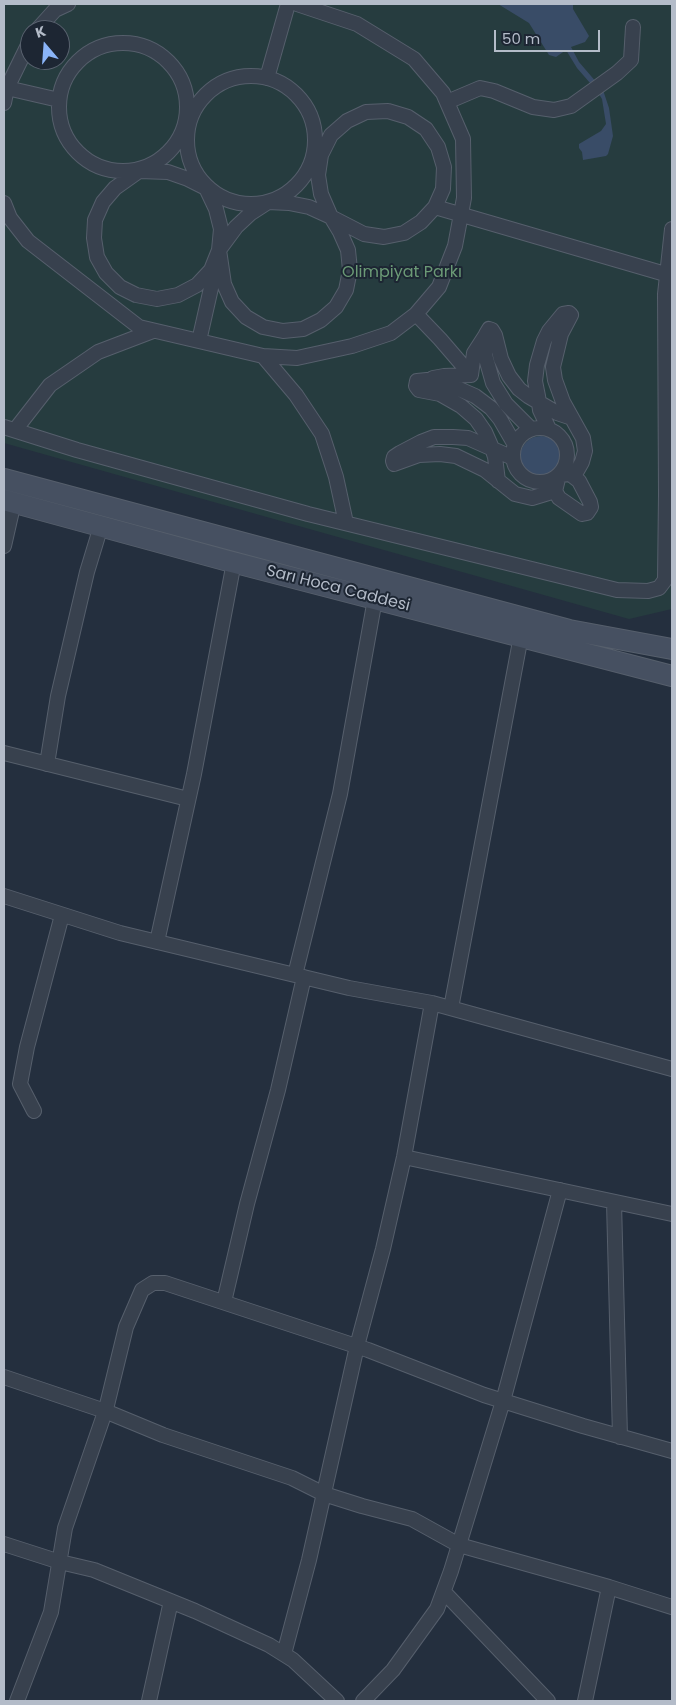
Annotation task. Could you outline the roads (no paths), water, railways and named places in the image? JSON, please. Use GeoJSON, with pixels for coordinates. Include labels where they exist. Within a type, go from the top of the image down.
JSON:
{"type":"FeatureCollection","features":[{"type":"Feature","properties":{"kind":"street"},"geometry":{"type":"LineString","coordinates":[[46,20],[55,10],[68,4]]}},
{"type":"Feature","properties":{"kind":"street"},"geometry":{"type":"LineString","coordinates":[[268,78],[288,4]]}},
{"type":"Feature","properties":{"kind":"street"},"geometry":{"type":"LineString","coordinates":[[4,203],[10,218],[28,241],[139,328],[263,356],[297,358],[352,346],[391,332],[416,314],[438,288],[455,246],[464,198],[463,139],[443,93],[414,58],[357,24],[297,4]]}},
{"type":"Feature","properties":{"kind":"street"},"geometry":{"type":"LineString","coordinates":[[447,102],[480,88],[494,91],[532,107],[554,110],[571,106],[631,60],[634,27]]}},
{"type":"Feature","properties":{"kind":"street"},"geometry":{"type":"LineString","coordinates":[[199,341],[219,250],[221,229],[216,209],[206,188],[196,175],[189,157],[186,138],[190,119],[199,102],[212,89],[230,80],[248,76],[268,78],[285,86],[300,98],[310,114],[315,132],[314,152],[308,170],[297,185],[281,197],[268,202],[251,213],[236,227],[219,250],[211,270],[197,285],[178,295],[157,299],[136,295],[120,286],[106,273],[97,257],[94,238],[96,220],[103,202],[115,188],[139,171],[161,158],[176,142],[185,122],[187,102],[182,82],[172,64],[156,51],[137,44],[116,43],[96,48],[79,60],[66,76],[60,95],[59,117],[66,137],[80,154],[98,166],[120,171],[139,171],[168,172],[188,179],[206,188],[226,199],[244,204],[268,202],[289,203],[309,207],[331,218],[364,234],[384,237],[404,232],[421,222],[435,207],[443,189],[444,167],[438,147],[426,129],[408,117],[388,111],[366,112],[346,121],[331,135],[321,155],[318,174],[321,194],[331,218],[348,250],[350,270],[346,290],[336,307],[321,320],[303,329],[283,331],[263,327],[246,317],[232,302],[224,284],[219,250]]}},
{"type":"Feature","properties":{"kind":"street"},"geometry":{"type":"LineString","coordinates":[[4,103],[6,88],[20,61]]}},
{"type":"Feature","properties":{"kind":"street"},"geometry":{"type":"LineString","coordinates":[[6,88],[60,100]]}},
{"type":"Feature","properties":{"kind":"street"},"geometry":{"type":"LineString","coordinates":[[435,207],[670,275]]}},
{"type":"Feature","properties":{"kind":"street"},"geometry":{"type":"LineString","coordinates":[[153,331],[98,352],[50,384],[9,429],[346,523],[617,590],[648,591],[659,588],[665,580],[665,294],[670,275],[672,229]]}},
{"type":"Feature","properties":{"kind":"street"},"geometry":{"type":"LineString","coordinates":[[548,429],[539,402],[535,381],[537,365],[542,346],[549,331],[563,314],[569,313],[571,314],[560,334],[554,366],[555,380],[583,438],[584,451],[582,462],[574,476]]}},
{"type":"Feature","properties":{"kind":"street"},"geometry":{"type":"LineString","coordinates":[[416,314],[440,338],[471,375]]}},
{"type":"Feature","properties":{"kind":"street"},"geometry":{"type":"LineString","coordinates":[[471,375],[474,353],[489,329],[492,330],[501,359],[509,376],[519,389],[557,413],[572,418]]}},
{"type":"Feature","properties":{"kind":"street"},"geometry":{"type":"LineString","coordinates":[[486,334],[485,355],[493,383],[506,404],[531,429]]}},
{"type":"Feature","properties":{"kind":"street"},"geometry":{"type":"LineString","coordinates":[[263,356],[296,395],[322,434],[336,477],[346,523]]}},
{"type":"Feature","properties":{"kind":"street"},"geometry":{"type":"LineString","coordinates":[[471,375],[444,376],[417,381],[416,386],[419,390],[440,394],[461,406],[476,419],[485,432],[492,448],[498,481]]}},
{"type":"Feature","properties":{"kind":"street"},"geometry":{"type":"LineString","coordinates":[[427,380],[450,385],[475,396],[490,408],[500,419],[514,451],[516,470],[523,477],[532,481],[550,480],[564,468],[567,460],[567,451],[560,436],[548,429],[531,429],[521,435],[514,451]]}},
{"type":"Feature","properties":{"kind":"street"},"geometry":{"type":"LineString","coordinates":[[514,451],[492,448],[468,438],[434,437],[400,453],[394,457],[393,462],[394,464],[419,455],[440,454],[456,456],[485,470],[515,494],[532,498],[555,491]]}},
{"type":"Feature","properties":{"kind":"street"},"geometry":{"type":"LineString","coordinates":[[570,474],[574,476],[590,502],[591,507],[587,513],[582,514],[559,498],[555,491],[558,475],[570,474]]}},
{"type":"Feature","properties":{"kind":"street","name":"Sarı Hoca Caddesi"},"geometry":{"type":"LineString","coordinates":[[4,480],[569,630],[672,649]]}},
{"type":"Feature","properties":{"kind":"street"},"geometry":{"type":"LineString","coordinates":[[4,546],[9,501]]}},
{"type":"Feature","properties":{"kind":"street","name":"Sarı Hoca Caddesi"},"geometry":{"type":"LineString","coordinates":[[9,501],[374,599],[672,676]]}},
{"type":"Feature","properties":{"kind":"street"},"geometry":{"type":"LineString","coordinates":[[47,764],[60,686],[87,572],[101,526]]}},
{"type":"Feature","properties":{"kind":"street"},"geometry":{"type":"LineString","coordinates":[[158,942],[234,562]]}},
{"type":"Feature","properties":{"kind":"street"},"geometry":{"type":"LineString","coordinates":[[224,1302],[278,1090],[300,976],[340,794],[374,599]]}},
{"type":"Feature","properties":{"kind":"street"},"geometry":{"type":"LineString","coordinates":[[451,1008],[521,636]]}},
{"type":"Feature","properties":{"kind":"street"},"geometry":{"type":"LineString","coordinates":[[4,753],[188,799]]}},
{"type":"Feature","properties":{"kind":"street"},"geometry":{"type":"LineString","coordinates":[[4,896],[120,933],[349,988],[432,1003],[672,1069]]}},
{"type":"Feature","properties":{"kind":"street"},"geometry":{"type":"LineString","coordinates":[[34,1111],[20,1084],[27,1047],[62,915]]}},
{"type":"Feature","properties":{"kind":"street"},"geometry":{"type":"LineString","coordinates":[[284,1654],[309,1560],[357,1346],[383,1249],[404,1157],[432,1003]]}},
{"type":"Feature","properties":{"kind":"street"},"geometry":{"type":"LineString","coordinates":[[404,1157],[672,1214]]}},
{"type":"Feature","properties":{"kind":"street"},"geometry":{"type":"LineString","coordinates":[[363,1701],[393,1670],[437,1609],[444,1592],[502,1401],[560,1190]]}},
{"type":"Feature","properties":{"kind":"street"},"geometry":{"type":"LineString","coordinates":[[614,1202],[620,1437]]}},
{"type":"Feature","properties":{"kind":"street"},"geometry":{"type":"LineString","coordinates":[[17,1701],[51,1612],[66,1528],[105,1412],[126,1327],[142,1290],[154,1284],[165,1283],[357,1346],[502,1401],[672,1451]]}},
{"type":"Feature","properties":{"kind":"street"},"geometry":{"type":"LineString","coordinates":[[4,1377],[105,1412],[163,1435],[292,1478],[324,1494],[412,1519],[459,1545],[609,1587],[672,1607]]}},
{"type":"Feature","properties":{"kind":"street"},"geometry":{"type":"LineString","coordinates":[[4,1544],[60,1562],[94,1570],[171,1601],[269,1645],[293,1660],[337,1701]]}},
{"type":"Feature","properties":{"kind":"street"},"geometry":{"type":"LineString","coordinates":[[585,1701],[609,1587]]}},
{"type":"Feature","properties":{"kind":"street"},"geometry":{"type":"LineString","coordinates":[[444,1592],[548,1701]]}},
{"type":"Feature","properties":{"kind":"street"},"geometry":{"type":"LineString","coordinates":[[149,1701],[171,1601]]}},
{"type":"Feature","properties":{"kind":"water"},"geometry":{"type":"Polygon","coordinates":[[[498,4],[573,4],[573,9],[589,36],[585,42],[571,47],[579,62],[603,90],[609,108],[613,136],[606,156],[583,160],[582,152],[579,148],[579,144],[601,131],[606,124],[602,99],[597,91],[577,68],[566,50],[556,57],[549,55],[529,23],[498,4]]]}},
{"type":"Feature","properties":{"kind":"water"},"geometry":{"type":"Polygon","coordinates":[[[537,436],[545,436],[556,442],[562,457],[556,472],[545,478],[537,478],[526,472],[520,461],[520,453],[526,442],[537,436]]]}},
{"type":"Feature","properties":{"kind":"park label","name":"Olimpiyat Parkı"},"geometry":{"type":"Point","coordinates":[402,273]}}]}
